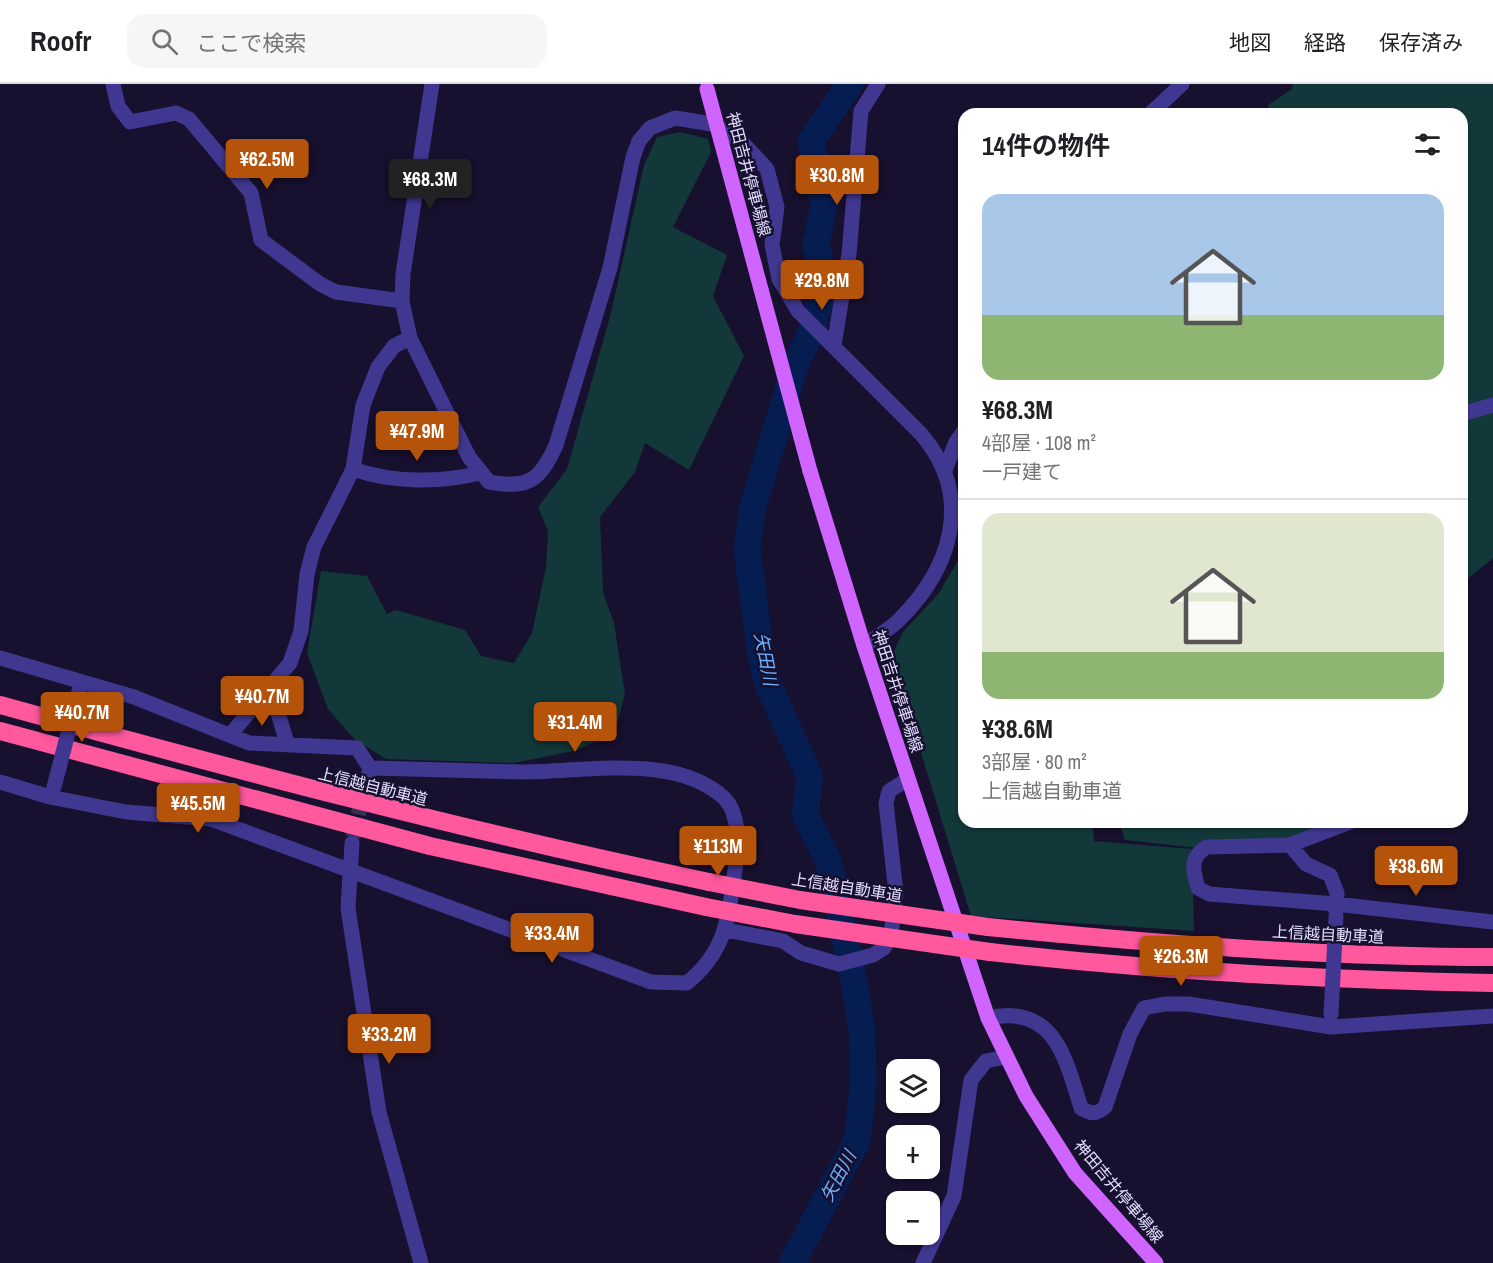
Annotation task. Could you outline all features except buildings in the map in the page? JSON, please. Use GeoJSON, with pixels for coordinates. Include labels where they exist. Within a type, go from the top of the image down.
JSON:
{"type":"FeatureCollection","features":[{"type":"Feature","properties":{"kind":"highway","name":"上信越自動車道"},"geometry":{"type":"LineString","coordinates":[[0,705],[354,801],[531,844],[800,900],[988,927],[1187,946],[1397,957],[1493,957]]}},
{"type":"Feature","properties":{"kind":"highway"},"geometry":{"type":"LineString","coordinates":[[0,731],[430,846],[706,907],[828,930],[990,952],[1119,966],[1288,978],[1493,983]]}},
{"type":"Feature","properties":{"kind":"highway"},"geometry":{"type":"LineString","coordinates":[[1397,957],[1493,952]]}},
{"type":"Feature","properties":{"kind":"main road","name":"神田吉井停車場線"},"geometry":{"type":"LineString","coordinates":[[707,87],[810,471],[864,646],[988,1018],[1026,1096],[1075,1173],[1156,1263]]}},
{"type":"Feature","properties":{"kind":"street"},"geometry":{"type":"LineString","coordinates":[[113,84],[118,106],[130,122],[176,113],[189,118],[251,193],[261,240],[295,266],[336,292],[402,301]]}},
{"type":"Feature","properties":{"kind":"street"},"geometry":{"type":"LineString","coordinates":[[432,84],[403,274],[402,301],[410,338],[480,473],[489,482],[513,486],[533,479],[547,466],[556,445],[610,268],[633,157],[639,141],[650,128],[675,118],[712,124],[741,141],[767,169],[777,207],[772,245],[779,279],[798,311],[834,345],[934,450],[945,470],[952,503],[948,539],[930,580],[898,621],[864,646]]}},
{"type":"Feature","properties":{"kind":"street"},"geometry":{"type":"LineString","coordinates":[[834,345],[849,254],[861,111],[878,84]]}},
{"type":"Feature","properties":{"kind":"street"},"geometry":{"type":"LineString","coordinates":[[1156,108],[1182,84]]}},
{"type":"Feature","properties":{"kind":"street"},"geometry":{"type":"LineString","coordinates":[[230,735],[290,663],[301,631],[307,574],[314,547],[353,469],[363,405],[378,367],[394,346],[410,338]]}},
{"type":"Feature","properties":{"kind":"street"},"geometry":{"type":"LineString","coordinates":[[1468,412],[1493,405]]}},
{"type":"Feature","properties":{"kind":"street"},"geometry":{"type":"LineString","coordinates":[[945,470],[952,449],[958,440]]}},
{"type":"Feature","properties":{"kind":"street"},"geometry":{"type":"LineString","coordinates":[[353,469],[373,476],[451,480],[480,473]]}},
{"type":"Feature","properties":{"kind":"street"},"geometry":{"type":"LineString","coordinates":[[0,658],[80,686],[134,697],[193,723],[249,743],[357,748],[370,768],[365,788]]}},
{"type":"Feature","properties":{"kind":"street"},"geometry":{"type":"LineString","coordinates":[[52,792],[80,686]]}},
{"type":"Feature","properties":{"kind":"street"},"geometry":{"type":"LineString","coordinates":[[270,686],[287,743]]}},
{"type":"Feature","properties":{"kind":"street"},"geometry":{"type":"LineString","coordinates":[[0,782],[52,792],[126,812],[211,819],[349,868],[651,982],[687,983],[704,969],[726,930],[738,852],[736,824],[725,798],[703,782],[680,775],[621,768],[527,772],[370,768]]}},
{"type":"Feature","properties":{"kind":"street"},"geometry":{"type":"LineString","coordinates":[[726,930],[783,941],[801,954],[839,964],[873,955],[884,948],[891,935],[896,893],[886,803],[889,790],[908,779]]}},
{"type":"Feature","properties":{"kind":"street"},"geometry":{"type":"LineString","coordinates":[[1334,828],[1290,845],[1207,847],[1198,852],[1193,861],[1198,888],[1209,894],[1336,910],[1493,922]]}},
{"type":"Feature","properties":{"kind":"street"},"geometry":{"type":"LineString","coordinates":[[352,843],[348,908],[379,1112],[421,1263]]}},
{"type":"Feature","properties":{"kind":"street"},"geometry":{"type":"LineString","coordinates":[[1290,845],[1306,864],[1330,875],[1335,883],[1331,1021]]}},
{"type":"Feature","properties":{"kind":"street"},"geometry":{"type":"LineString","coordinates":[[988,1018],[1001,1015],[1022,1017],[1041,1026],[1054,1037],[1066,1058],[1081,1108],[1090,1113],[1098,1113],[1105,1107],[1130,1034],[1144,1008],[1165,1004],[1189,1004],[1331,1021],[1493,1016]]}},
{"type":"Feature","properties":{"kind":"street"},"geometry":{"type":"LineString","coordinates":[[923,1263],[954,1196],[971,1080],[986,1061],[1006,1057]]}},
{"type":"Feature","properties":{"kind":"green space"},"geometry":{"type":"Polygon","coordinates":[[[1293,84],[1493,84],[1493,558],[1468,578],[1468,108],[1269,108],[1268,105],[1292,89],[1293,84]]]}},
{"type":"Feature","properties":{"kind":"green space"},"geometry":{"type":"Polygon","coordinates":[[[680,132],[708,139],[711,152],[673,227],[727,255],[713,296],[744,356],[689,470],[645,443],[635,472],[600,517],[603,592],[614,623],[625,694],[615,731],[578,750],[514,763],[386,759],[355,740],[328,709],[307,653],[321,571],[367,576],[387,614],[396,610],[465,630],[481,656],[514,663],[532,633],[546,567],[548,531],[538,507],[567,469],[611,313],[644,165],[657,137],[680,132]]]}},
{"type":"Feature","properties":{"kind":"green space"},"geometry":{"type":"Polygon","coordinates":[[[958,560],[958,828],[1093,828],[1094,841],[1192,849],[1194,931],[971,916],[896,671],[894,651],[903,632],[939,593],[958,560]]]}},
{"type":"Feature","properties":{"kind":"green space"},"geometry":{"type":"Polygon","coordinates":[[[1121,828],[1320,828],[1289,841],[1197,848],[1125,840],[1121,828]]]}},
{"type":"Feature","properties":{"kind":"waterway","name":"矢田川"},"geometry":{"type":"LineString","coordinates":[[792,1263],[857,1141],[863,1084],[862,1030],[828,860],[805,814],[810,777],[768,684],[761,656],[747,550],[752,510],[796,363],[808,340],[822,297],[822,268],[816,245],[824,203],[811,141],[850,84]]}},
{"type":"Feature","properties":{"kind":"tunnel"},"geometry":{"type":"LineString","coordinates":[[353,837],[364,790]]}}]}
